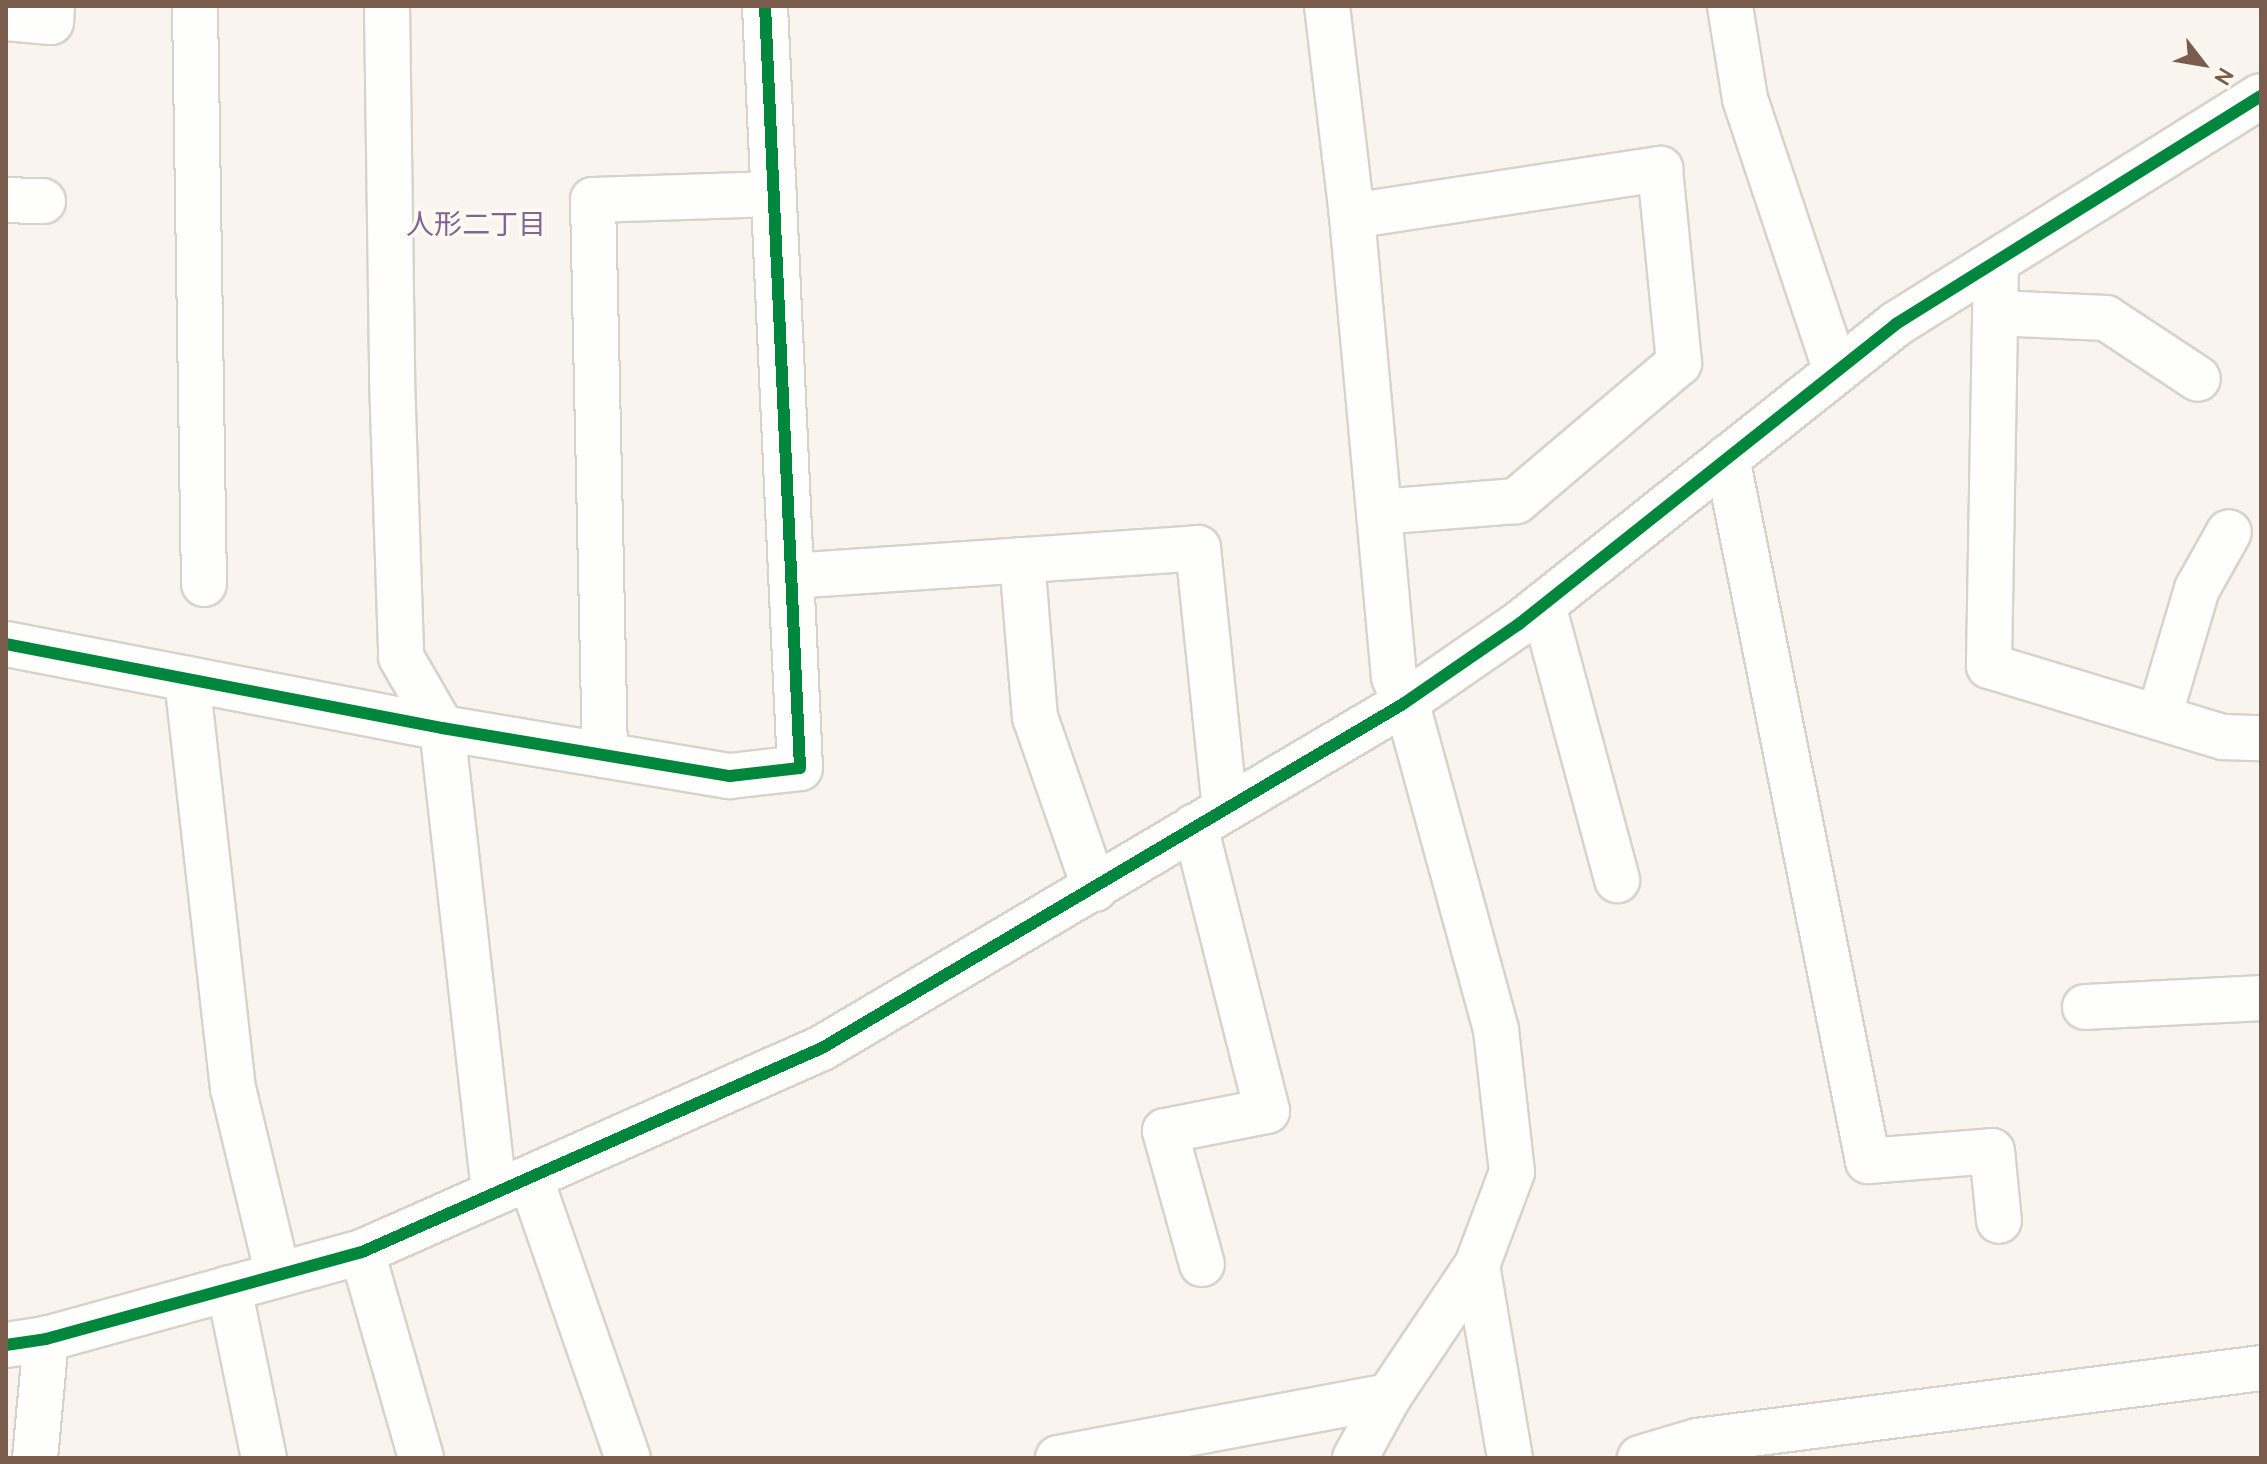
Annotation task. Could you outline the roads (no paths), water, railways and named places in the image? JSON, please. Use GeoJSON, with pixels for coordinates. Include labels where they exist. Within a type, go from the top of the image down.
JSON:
{"type":"FeatureCollection","features":[{"type":"Feature","properties":{"kind":"street"},"geometry":{"type":"LineString","coordinates":[[6,18],[51,22],[52,6]]}},
{"type":"Feature","properties":{"kind":"street"},"geometry":{"type":"LineString","coordinates":[[195,6],[204,584]]}},
{"type":"Feature","properties":{"kind":"street"},"geometry":{"type":"LineString","coordinates":[[387,6],[392,379],[401,657],[442,728],[512,1186],[628,1458]]}},
{"type":"Feature","properties":{"kind":"street"},"geometry":{"type":"LineString","coordinates":[[6,644],[442,728],[730,776],[800,768],[765,6]]}},
{"type":"Feature","properties":{"kind":"street"},"geometry":{"type":"LineString","coordinates":[[1327,6],[1352,216],[1394,677],[1411,719],[1496,1030],[1512,1172],[1477,1265],[1389,1396],[1355,1458]]}},
{"type":"Feature","properties":{"kind":"street"},"geometry":{"type":"LineString","coordinates":[[1730,6],[1745,99],[1836,371]]}},
{"type":"Feature","properties":{"kind":"street"},"geometry":{"type":"LineString","coordinates":[[35,1458],[26,1342],[362,1252],[822,1048],[1403,704],[1543,605],[1896,324],[2261,96]]}},
{"type":"Feature","properties":{"kind":"street"},"geometry":{"type":"LineString","coordinates":[[1352,216],[1660,169],[1679,363],[1516,501],[1380,512]]}},
{"type":"Feature","properties":{"kind":"street"},"geometry":{"type":"LineString","coordinates":[[605,755],[593,200],[774,194]]}},
{"type":"Feature","properties":{"kind":"street"},"geometry":{"type":"LineString","coordinates":[[1996,262],[1989,666],[2223,737],[2261,738]]}},
{"type":"Feature","properties":{"kind":"street"},"geometry":{"type":"LineString","coordinates":[[1995,313],[2106,318],[2198,379]]}},
{"type":"Feature","properties":{"kind":"street"},"geometry":{"type":"LineString","coordinates":[[1727,458],[1868,1161],[1992,1151],[1999,1221]]}},
{"type":"Feature","properties":{"kind":"street"},"geometry":{"type":"LineString","coordinates":[[2159,717],[2197,589],[2229,532]]}},
{"type":"Feature","properties":{"kind":"street"},"geometry":{"type":"LineString","coordinates":[[791,576],[1198,548],[1210,818],[1267,1111],[1165,1131],[1202,1264]]}},
{"type":"Feature","properties":{"kind":"street"},"geometry":{"type":"LineString","coordinates":[[1022,560],[1035,717],[1095,889]]}},
{"type":"Feature","properties":{"kind":"street"},"geometry":{"type":"LineString","coordinates":[[1543,605],[1617,880]]}},
{"type":"Feature","properties":{"kind":"street"},"geometry":{"type":"LineString","coordinates":[[187,679],[233,1088],[278,1275]]}},
{"type":"Feature","properties":{"kind":"street"},"geometry":{"type":"LineString","coordinates":[[2085,1007],[2261,998]]}},
{"type":"Feature","properties":{"kind":"street"},"geometry":{"type":"LineString","coordinates":[[362,1252],[421,1458]]}},
{"type":"Feature","properties":{"kind":"street"},"geometry":{"type":"LineString","coordinates":[[1477,1265],[1510,1458]]}},
{"type":"Feature","properties":{"kind":"street"},"geometry":{"type":"LineString","coordinates":[[229,1288],[264,1458]]}},
{"type":"Feature","properties":{"kind":"street"},"geometry":{"type":"LineString","coordinates":[[1640,1458],[1697,1441],[2261,1368]]}},
{"type":"Feature","properties":{"kind":"street"},"geometry":{"type":"LineString","coordinates":[[1058,1458],[1389,1396]]}},
{"type":"Feature","properties":{"kind":"district","name":"人形二丁目"},"geometry":{"type":"Point","coordinates":[476,224]}}]}
